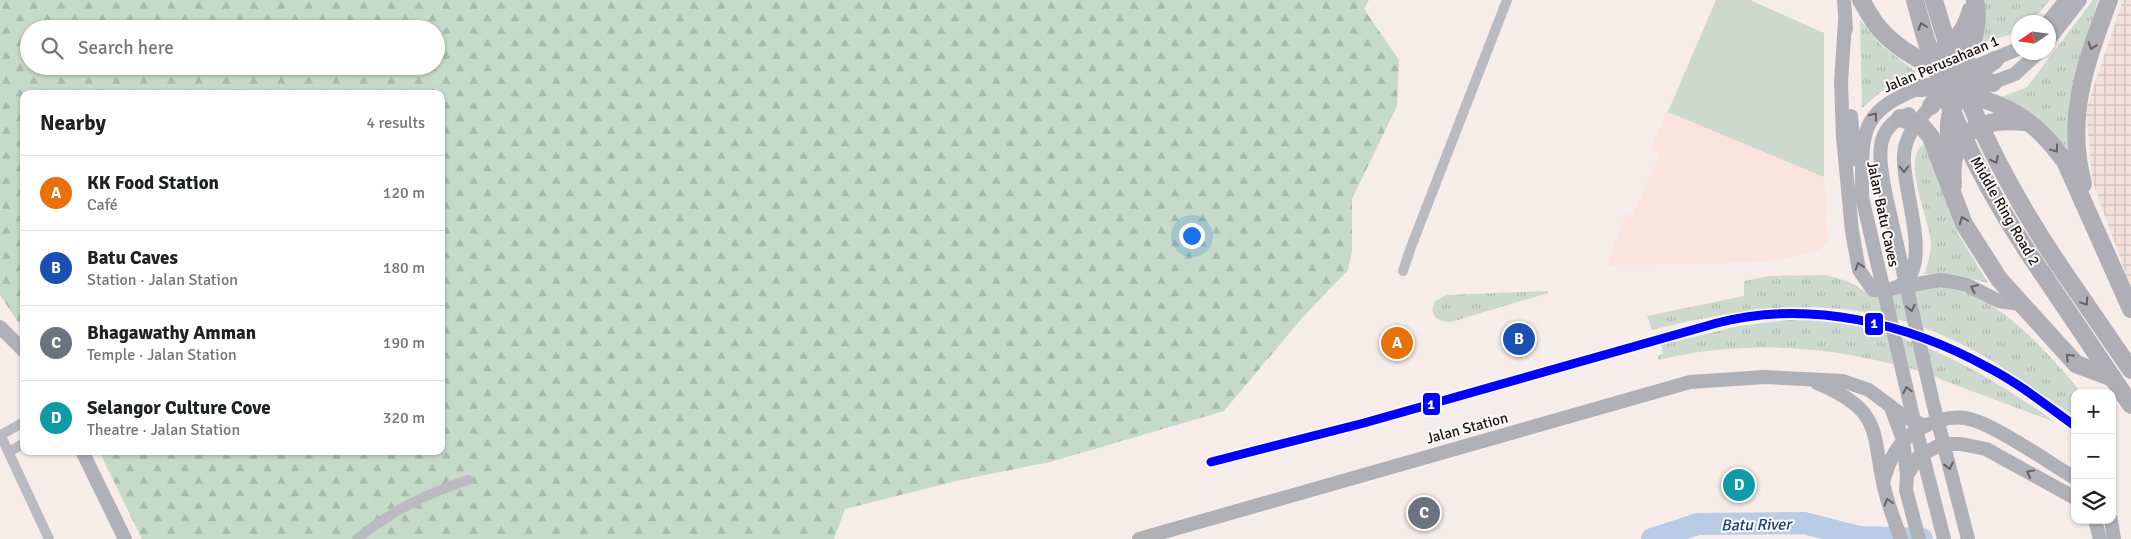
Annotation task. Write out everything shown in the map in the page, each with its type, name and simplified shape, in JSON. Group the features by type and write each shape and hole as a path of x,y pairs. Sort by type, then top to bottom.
{"highway":[{"path":"1861,0 1875,23 1905,51 1920,58 1959,84 2014,112 2049,140 2065,162 2131,309"},
{"name":"Middle Ring Road 2","path":"1915,0 1933,58 1965,140 1997,202 2042,273 2131,405"},
{"name":"Middle Ring Road 2","path":"1934,0 1964,88 1981,130 2001,171 2057,262 2131,370"},
{"path":"1920,58 1944,50 1958,39 1974,0"},
{"path":"1954,195 1949,123 1977,24 1974,0"},
{"path":"2095,228 2080,170 2075,127 2082,75 2109,0"},
{"path":"1931,106 1959,84 1995,60"},
{"path":"1919,88 1994,83"},
{"path":"1908,120 1931,137 1964,224 1982,255 2019,304 2076,364 2113,378"},
{"path":"1952,168 1962,137 1970,130 1988,122 2007,120 2028,122"}],"main road":[{"name":"Jalan Batu Caves","path":"1844,0 1852,135 1862,197 1910,406 1944,539"},
{"path":"2054,15 2066,0"},
{"path":"2056,31 2080,0"},
{"path":"1846,22 1841,82 1843,137 1855,254 1859,270 1873,290 1884,291 1940,280 1967,285 1999,302 2019,304"},
{"name":"Jalan Perusahaan 1","path":"1995,60 2011,52"},
{"path":"1994,83 2019,72 2031,60"},
{"name":"Jalan Perusahaan 1","path":"1862,197 1862,153 1866,126 1881,107 1919,88"},
{"path":"1894,288 1908,280 1915,270 1917,262 1917,250 1904,178 1904,154 1908,120 1931,106"},
{"name":"Jalan Batu Caves","path":"1908,120 1886,130 1880,145 1880,161 1885,192 1932,403 1968,539"},
{"path":"0,327 20,347"},
{"name":"Jalan Station","path":"1139,539 1675,386 1708,380 1765,377 1854,383 1869,390 1905,417 1925,426"},
{"name":"Jalan Station","path":"1810,380 1851,399 1862,409 1878,445 1883,482"},
{"path":"1891,406 1903,440 1907,475 1906,490 1919,539"},
{"path":"1901,539 1883,482 1888,465 1903,440 1925,426 1955,418 1976,421 1992,428 2071,476"},
{"path":"1907,475 1912,464 1926,451 1942,444 1961,444 1986,449 2071,495"},
{"path":"84,455 125,539"},
{"path":"2096,524 2100,539"},
{"path":"2112,524 2114,539"}],"street":[{"path":"1403,271 1410,247 1507,0"},
{"path":"20,424 0,434 49,539"},
{"path":"9,452 20,446"},
{"path":"357,539 396,511 429,494 468,480"}],"shaded area":[{"path":"1716,0 1750,0 1824,33 1824,177 1828,241 1819,250 1777,260 1733,263 1607,265 1626,213 1632,216 1660,155 1650,150"},
{"path":"2123,0 2131,0 2131,288 2092,180 2086,109"}],"green space":[{"path":"0,0 1369,0 1364,9 1399,60 1397,106 1352,199 1352,251 1348,270 1302,318 1224,411 1050,462 960,480 845,509 834,539 142,539 101,455 445,455 445,90 20,90 20,325 0,295"},
{"path":"1716,0 1750,0 1824,33 1824,177 1668,112"},
{"path":"1984,0 2050,0 2037,15 2011,15 2011,34 1977,45 1986,16"},
{"path":"2093,0 2098,0 2069,101 2069,150 2037,120 1999,98 2027,87 2047,60 2056,60 2056,49"},
{"path":"1860,20 1882,46 1916,72 1884,89 1862,108"},
{"path":"1923,145 1927,146 1956,230 1988,283 1954,274 1924,274 1931,244 1918,191 1915,163 1917,153"},
{"path":"1825,275 1849,282 1865,292 1878,295 1938,286 1958,289 1979,298 1999,310 2018,325 2078,389 2071,389 2071,414 2010,373 1960,343 1906,322 1869,313 1834,308 1798,307 1726,314 1652,330 1647,316 1744,296 1744,281 1769,276"},
{"path":"1548,291 1548,293 1451,322 1438,319 1433,313 1435,301 1447,295"},
{"path":"1788,320 1826,322 1862,327 1930,349 1993,381 2055,422 1921,371 1856,356 1800,349 1743,348 1686,354 1658,360 1658,356 1663,353 1661,345 1739,326"}],"waterway":[{"name":"Batu River","path":"1652,539 1698,524 1804,523 1859,537 1922,539"}],"rail line":[{"name":"1","path":"1211,462 1364,423 1717,323 1752,316 1787,314 1822,315 1857,320 1892,328 1925,339 1958,352 2000,374 2071,423"}],"place":[{"name":"Batu Caves","path":"1519,339"},
{"name":"KK Food Station","path":"1397,343"},
{"name":"Selangor Culture Cove","path":"1739,485"},
{"name":"Bhagawathy Amman","path":"1424,513"}]}
